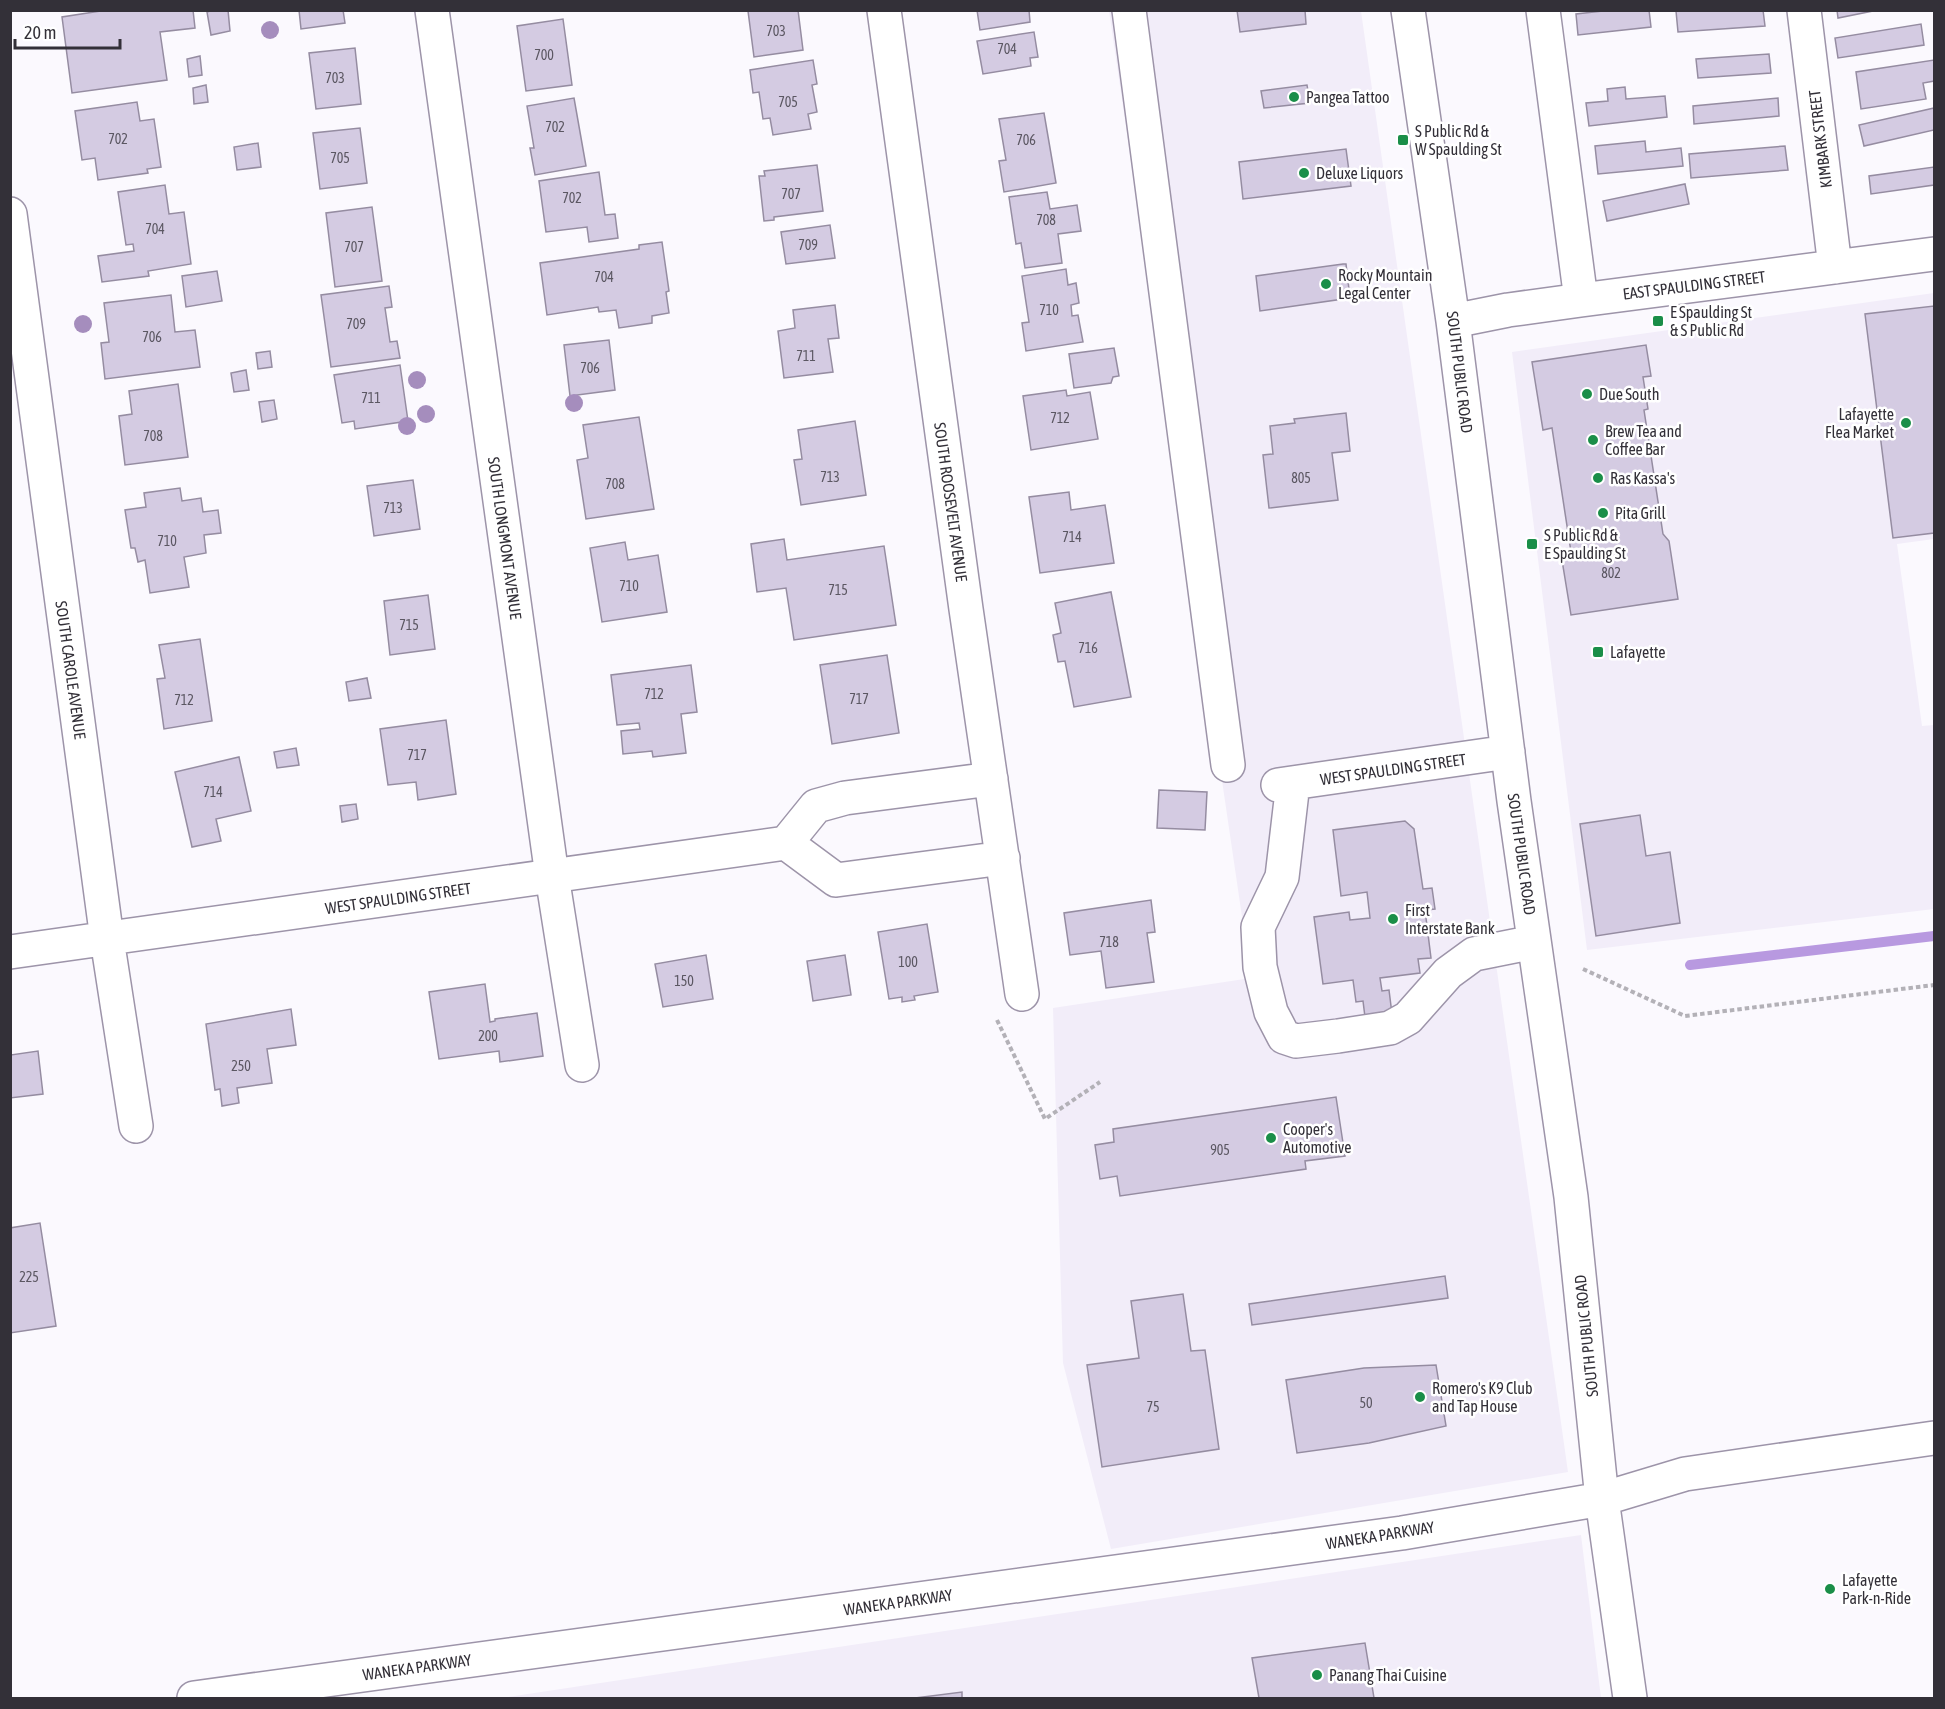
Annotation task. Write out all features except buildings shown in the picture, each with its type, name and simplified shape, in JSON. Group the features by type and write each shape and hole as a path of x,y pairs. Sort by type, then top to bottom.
{"street":[{"name":"SOUTH LONGMONT AVENUE","path":"432,10 552,876 582,1065"},
{"name":"SOUTH ROOSEVELT AVENUE","path":"884,10 961,574 1022,994"},
{"path":"1129,10 1228,765"},
{"name":"SOUTH PUBLIC ROAD","path":"1408,10 1453,321 1508,752 1570,1197 1602,1499 1630,1698"},
{"path":"1543,10 1581,300"},
{"name":"KIMBARK STREET","path":"1804,10 1836,267"},
{"name":"SOUTH CAROLE AVENUE","path":"10,214 107,939 136,1126"},
{"name":"EAST SPAULDING STREET","path":"1453,321 1508,310 1935,254"},
{"name":"WEST SPAULDING STREET","path":"1508,752 1285,784 1282,877 1258,927 1260,967 1271,1012 1284,1037 1296,1041 1390,1028 1408,1018 1448,974 1474,954 1534,942"},
{"path":"991,779 844,798 816,806 786,843 836,880 1003,858"},
{"name":"WEST SPAULDING STREET","path":"10,952 786,843"},
{"name":"WANEKA PARKWAY","path":"194,1698 1402,1533 1602,1499 1685,1474 1935,1438"}],"path":[{"path":"1583,969 1685,1016 1935,985"},
{"path":"1022,994 996,1019 1045,1119 1100,1082"}],"shaded area":[{"path":"1109,11 1361,11 1568,1472 1111,1549 1063,1363 1053,1008 1251,978"},
{"path":"1934,293 1934,539 1897,544 1922,726 1934,725 1934,909 1587,950 1512,352"},
{"path":"1581,1535 1601,1698 501,1698"}],"waterway":[{"path":"1690,965 1934,936"}],"place":[{"name":"Pangea Tattoo","path":"1294,97"},
{"name":"S Public Rd & W Spaulding St","path":"1403,140"},
{"name":"Deluxe Liquors","path":"1304,173"},
{"name":"Rocky Mountain Legal Center","path":"1326,284"},
{"name":"E Spaulding St & S Public Rd","path":"1658,321"},
{"name":"Due South","path":"1587,394"},
{"name":"Lafayette Flea Market","path":"1906,423"},
{"name":"Brew Tea and Coffee Bar","path":"1593,440"},
{"name":"Ras Kassa's","path":"1598,478"},
{"name":"Pita Grill","path":"1603,513"},
{"name":"S Public Rd & E Spaulding St","path":"1532,544"},
{"name":"Lafayette","path":"1598,652"},
{"name":"First Interstate Bank","path":"1393,919"},
{"name":"Cooper's Automotive","path":"1271,1138"},
{"name":"Romero's K9 Club and Tap House","path":"1420,1397"},
{"name":"Lafayette Park-n-Ride","path":"1830,1589"},
{"name":"Panang Thai Cuisine","path":"1317,1675"}]}
